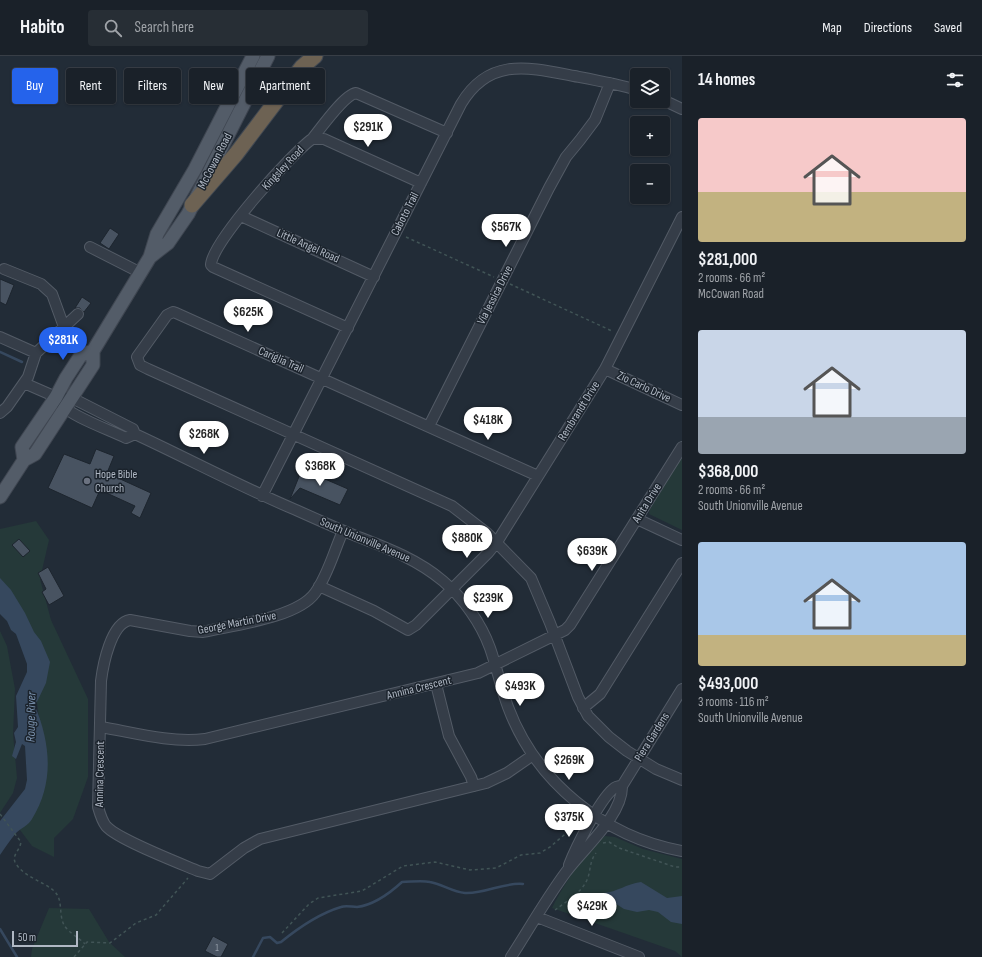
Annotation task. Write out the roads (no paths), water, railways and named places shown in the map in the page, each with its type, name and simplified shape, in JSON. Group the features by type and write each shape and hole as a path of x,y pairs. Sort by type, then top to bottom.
{"highway":[{"path":"192,205 236,154 302,67 315,56"}],"main road":[{"name":"McCowan Road","path":"0,497 24,460 35,454 93,364 93,351 150,257 157,234 195,169 253,56"},
{"name":"McCowan Road","path":"150,257 168,243 192,205 268,56"},
{"name":"McCowan Road","path":"24,460 22,447 81,355 93,351"}],"street":[{"name":"Caboto Trail","path":"262,496 447,133 468,94 478,82 502,70 520,67 610,83 630,88"},
{"name":"Via Jessica Drive","path":"429,426 552,181 566,157 595,120 610,83"},
{"path":"312,139 346,99 356,93 447,133"},
{"path":"670,103 682,109"},
{"name":"Kingsley Road","path":"348,328 213,267 211,264 213,257 241,216 275,173 312,139 324,139 421,184"},
{"name":"Little Angel Road","path":"241,216 374,277"},
{"name":"Rembrandt Drive","path":"319,586 374,611 408,630 416,625 488,553 605,368 682,217"},
{"path":"90,247 141,273"},
{"path":"4,269 41,284 52,294 64,327"},
{"name":"Cariglia Trail","path":"294,435 140,364 138,362 139,353 167,315 173,312 538,476"},
{"path":"0,413 7,407 28,377 36,353 78,314"},
{"path":"0,337 36,353"},
{"name":"Zio Carlo Drive","path":"605,368 682,405"},
{"path":"24,383 56,396"},
{"name":"South Unionville Avenue","path":"56,396 126,438 135,434 262,496 415,561 452,589 479,626 491,649 508,708 519,732 533,755 558,786 594,816 606,823 640,840 682,851"},
{"path":"294,435 452,506 496,542 531,578 583,708 588,716 609,737 639,758 656,769 682,780"},
{"name":"Anita Drive","path":"555,635 565,630 576,618 682,447"},
{"path":"637,519 682,540"},
{"name":"George Martin Drive","path":"101,727 101,681 103,667 115,632 120,624 130,620 203,632 287,613 310,599 319,586 343,531"},
{"path":"583,708 600,694 682,564"},
{"name":"Annina Crescent","path":"533,755 507,773 474,786 260,839 244,848 218,869 206,874 121,836 107,827 98,807 101,727 170,739 190,741 205,739 478,673 555,635"},
{"path":"436,684 449,736 471,777 474,786"},
{"name":"Piera Gardens","path":"511,957 567,871 583,854 617,808 622,794 622,786 639,758 678,703 682,689"},
{"name":"Piera Gardens","path":"567,871 576,848 594,816 614,788 622,786"},
{"path":"537,917 640,957"}],"water":[{"name":"Rouge River","path":"0,578 11,590 25,613 34,632 41,641 50,662 46,683 35,706 47,749 48,764 44,792 31,821 16,833 0,855 0,821 25,789 27,780 25,746 22,744 16,759 12,756 16,742 14,733 18,727 16,696 27,672 27,664 16,634 11,630 7,621 0,614"},
{"path":"641,882 667,898 682,896 682,924 671,922 658,912 649,910 637,912 624,909 610,900 604,900 604,893"}],"waterway":[{"path":"0,352 22,362"},
{"path":"253,957 263,938 270,937 277,943 281,942 325,913 343,906 357,907 370,904 387,894 402,882 430,882 465,893 480,892 508,885 523,884"},
{"path":"0,929 17,957"}],"place":[{"name":"Hope Bible Church","path":"87,481"}]}
